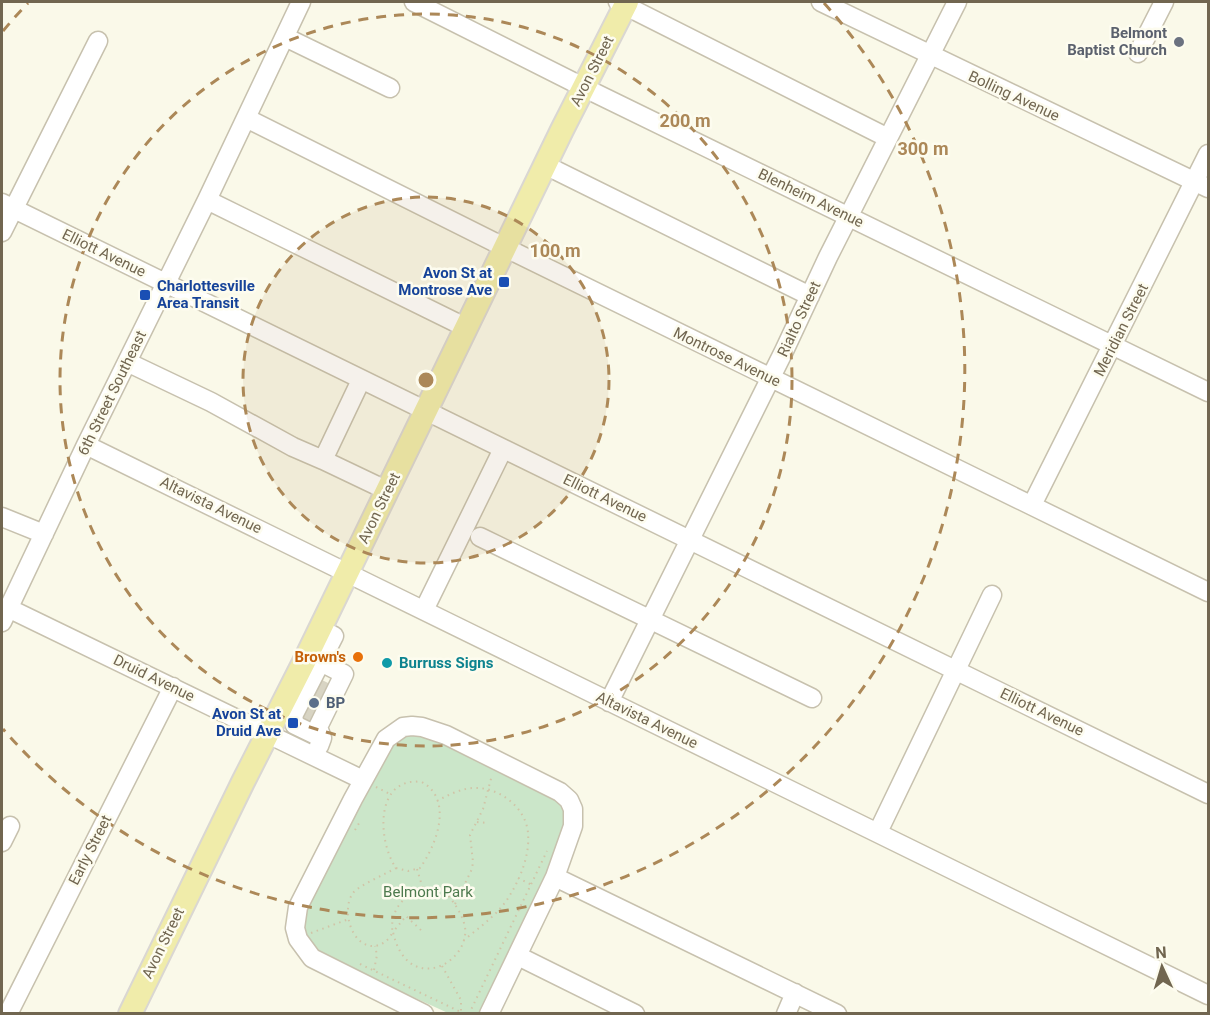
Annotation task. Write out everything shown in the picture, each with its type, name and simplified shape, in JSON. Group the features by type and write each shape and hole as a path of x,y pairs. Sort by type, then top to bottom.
{"main road":[{"name":"Avon Street","path":"130,1014 268,734 315,659 320,629 584,87 623,2"}],"street":[{"name":"6th Street Southeast","path":"5,615 301,2"},
{"name":"Blenheim Avenue","path":"414,2 1209,392"},
{"path":"623,2 888,138"},
{"name":"Bolling Avenue","path":"821,2 1202,185"},
{"name":"Rialto Street","path":"609,702 957,2"},
{"path":"1138,53 1164,2"},
{"path":"285,37 390,88"},
{"path":"2,232 7,205 98,41"},
{"name":"Montrose Avenue","path":"246,118 770,379 1209,592"},
{"name":"Meridian Street","path":"1032,505 1113,346 1202,185 1209,154"},
{"path":"546,165 810,296"},
{"path":"207,200 467,328"},
{"name":"Elliott Avenue","path":"7,205 425,412 1209,794"},
{"path":"127,362 211,402 293,447 388,491"},
{"path":"323,460 361,380"},
{"name":"Altavista Avenue","path":"86,445 1209,995"},
{"path":"424,610 503,449"},
{"path":"2,517 44,534"},
{"path":"480,537 812,698"},
{"path":"878,832 992,595"},
{"name":"Druid Avenue","path":"5,615 173,687 363,780"},
{"path":"314,707 344,674 315,659 314,707 314,756"},
{"name":"Early Street","path":"8,1014 173,687"},
{"path":"423,1014 312,958 309,943 295,928 298,908 386,739 403,728 412,726 422,727 456,740 560,792 573,809 574,818 569,837 518,956 489,1014"},
{"path":"548,883 837,1014"},
{"path":"518,956 635,1014"},
{"path":"786,1014 795,993"}],"path":[{"path":"455,904 472,869 470,840 492,774"},
{"path":"396,868 387,854 382,829 386,805 395,790 403,783 422,782 433,791 437,801 438,832 429,855 417,869 408,871 396,868 358,888 352,894 348,907 355,936 361,942 374,946 382,944 406,916 424,933"},
{"path":"437,801 464,789 488,790 507,799 518,810 528,832 528,849 511,894 499,910 463,941 452,958 442,966 422,969 410,965 400,953 393,932 393,916 409,895 423,889 441,889 455,904 465,927 463,941"},
{"path":"354,831 359,825 362,813"},
{"path":"477,822 487,823"},
{"path":"355,961 467,1014 551,842"},
{"path":"417,869 423,889"},
{"path":"518,878 531,884 548,883"},
{"path":"309,943 311,931 350,919"},
{"path":"369,978 374,970 377,955 374,946"},
{"path":"442,966 461,1000 461,1012"}],"green space":[{"name":"Belmont Park","path":"421,732 560,801 568,819 540,893 479,1013 448,1013 321,955 304,932 305,911 393,740 397,735"}],"tunnel":[{"path":"314,686 326,692"},
{"path":"307,700 318,707"},
{"path":"299,715 310,721"}],"place":[{"name":"Belmont Baptist Church","path":"1179,42"},
{"name":"Avon St at Montrose Ave","path":"504,282"},
{"name":"Charlottesville Area Transit","path":"145,295"},
{"name":"Brown's","path":"358,657"},
{"name":"Burruss Signs","path":"387,663"},
{"name":"BP","path":"314,703"},
{"name":"Avon St at Druid Ave","path":"293,723"}]}
